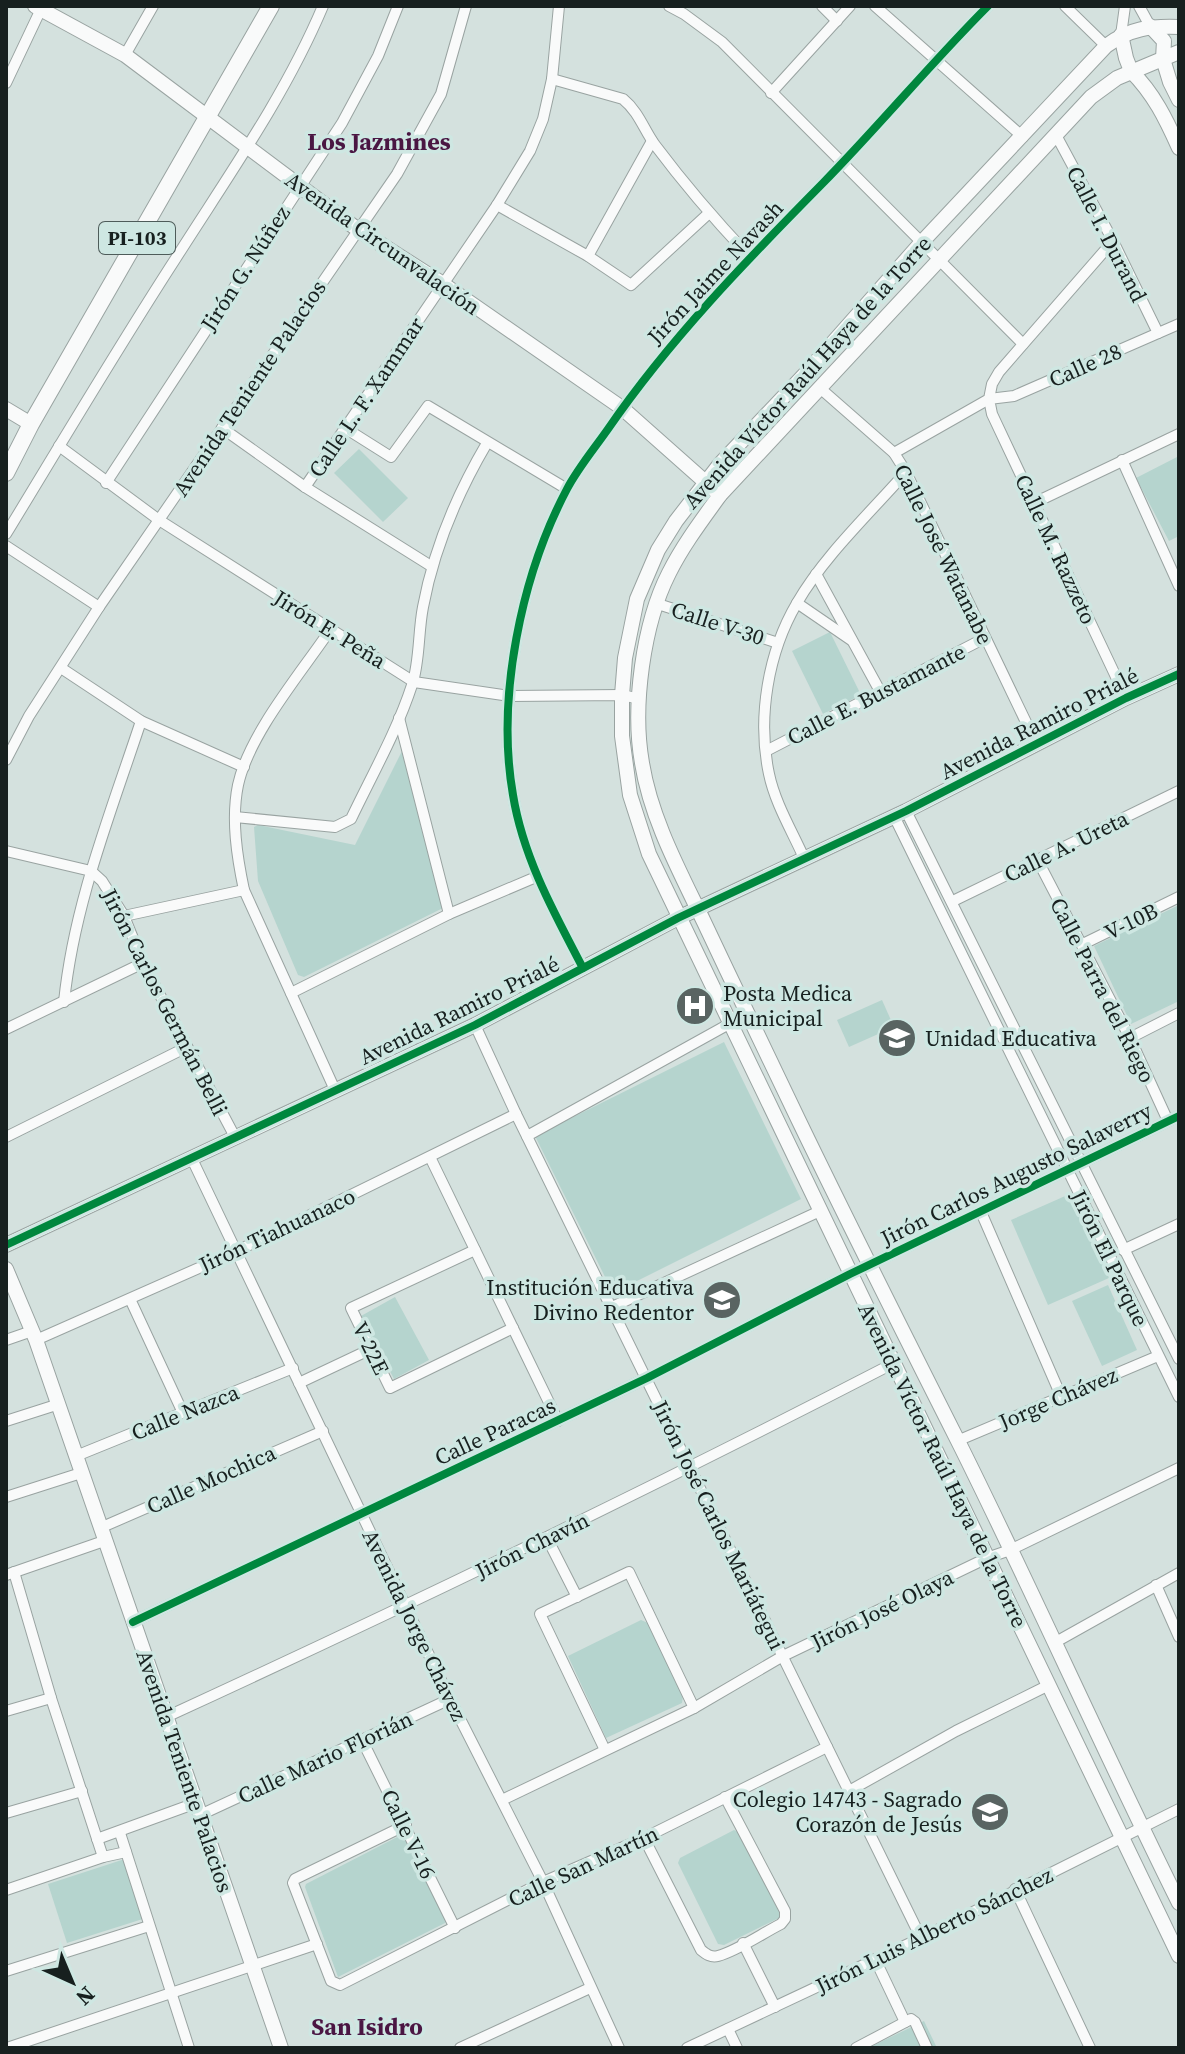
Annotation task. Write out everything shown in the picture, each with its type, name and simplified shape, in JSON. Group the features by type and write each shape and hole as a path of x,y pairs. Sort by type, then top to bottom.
{"main road":[{"name":"PI-103","path":"6,473 12,445 31,424 271,6"},
{"name":"Avenida Circunvalación","path":"38,8 125,55 357,229 443,284 622,408 720,495"},
{"name":"Avenida Víctor Raúl Haya de la Torre","path":"1179,27 1150,26 1121,35 1106,46 921,243 705,483 670,530 642,585 630,630 622,695 622,736 630,795 644,840 678,918 1179,1956"},
{"path":"1150,26 1164,41 1163,59 1179,100"},
{"path":"1121,35 1131,71 1160,106 1179,148"},
{"name":"Avenida Víctor Raúl Haya de la Torre","path":"1179,52 1131,71 1102,87 720,495 688,539 668,575 649,631 640,699 642,764 656,812 697,908 1179,1903"},
{"path":"6,409 31,424"},
{"name":"Avenida Ramiro Prialé","path":"7,1246 475,1025 697,908 900,814 1036,743 1179,674"},
{"name":"Avenida Teniente Palacios","path":"6,1269 34,1336 281,2048"}],"street":[{"path":"125,55 153,6"},
{"path":"6,534 247,148 303,53 323,6"},
{"name":"Jirón G. Núñez","path":"106,483 361,90 398,6"},
{"name":"Avenida Teniente Palacios","path":"6,760 9,747 99,607 397,174 432,113 451,64 466,6"},
{"name":"Calle L. F. Xammar","path":"305,487 497,205 530,151 543,119 552,79 559,6"},
{"path":"669,6 722,42 1023,344"},
{"path":"822,6 837,21"},
{"path":"771,93 850,6"},
{"path":"875,6 1023,137"},
{"name":"Jirón Jaime Navash","path":"583,968 536,877 513,796 507,737 512,665 540,550 567,489 622,408 690,322 988,6"},
{"path":"1065,6 1106,46"},
{"path":"1121,35 1125,6"},
{"path":"1139,6 1150,26"},
{"path":"6,83 38,8"},
{"path":"552,79 623,99 638,115 652,141 708,214 750,257"},
{"name":"Calle I. Durand","path":"1056,135 1158,333"},
{"path":"588,256 652,141"},
{"path":"497,205 588,256 631,285 708,214"},
{"path":"989,399 999,372 1113,241"},
{"name":"Calle 28","path":"894,453 989,399 1014,396 1179,324"},
{"name":"Calle José Watanabe","path":"821,389 894,453 906,472 1036,743"},
{"name":"Calle M. Razzeto","path":"989,399 992,414 1126,698"},
{"path":"345,428 391,457 428,406 567,489"},
{"path":"222,428 305,487 431,566"},
{"path":"1034,503 1179,434"},
{"path":"235,817 335,827 351,819 414,682 420,620 431,566 453,508 487,443"},
{"name":"Jirón E. Peña","path":"59,446 159,520 414,682 510,696 622,695 640,699"},
{"path":"1122,460 1179,586"},
{"path":"804,858 774,792 766,751 767,694 778,643 797,603 816,574 906,472"},
{"path":"6,546 99,607"},
{"path":"816,574 881,693"},
{"path":"797,603 853,641"},
{"name":"Calle V-30","path":"658,604 778,643"},
{"path":"330,630 260,733 238,786 235,817 244,890 335,1090"},
{"name":"Calle E. Bustamante","path":"766,751 985,638"},
{"path":"61,668 141,721 244,767"},
{"path":"399,718 449,914"},
{"path":"64,1002 71,944 91,871 141,721"},
{"name":"Calle A. Ureta","path":"953,901 1179,791"},
{"name":"Jirón El Parque","path":"900,814 953,901 1080,1164 1179,1359"},
{"name":"Jirón El Parque","path":"900,814 1066,1171 1179,1397"},
{"path":"6,851 91,871"},
{"name":"Calle Parra del Riego","path":"1037,859 1083,944 1168,1121"},
{"name":"Jirón Carlos Germán Belli","path":"91,871 102,881 124,916 143,963 235,1137"},
{"path":"291,993 449,914 536,877"},
{"path":"124,916 244,890"},
{"name":"V-10B","path":"1083,944 1179,897"},
{"path":"6,1029 143,963"},
{"path":"1130,1038 1179,1013"},
{"path":"527,1136 729,1024"},
{"name":"Jirón José Carlos Mariátegui","path":"475,1025 921,1938"},
{"path":"6,1137 187,1047"},
{"name":"Jirón Tiahuanaco","path":"6,1340 34,1336 130,1299 235,1252 516,1114"},
{"name":"Jirón Carlos Augusto Salaverry","path":"868,1265 1179,1116"},
{"path":"430,1157 558,1421"},
{"name":"Avenida Jorge Chávez","path":"192,1159 450,1699 543,1882 619,2048"},
{"path":"612,1307 820,1211"},
{"path":"981,1212 1061,1396"},
{"path":"1123,1250 1179,1224"},
{"name":"V-22E","path":"475,1250 351,1308 390,1388 513,1328"},
{"name":"Calle Paracas","path":"133,1622 647,1378 868,1265"},
{"path":"130,1299 183,1413"},
{"path":"299,1383 371,1349"},
{"name":"Jorge Chávez","path":"957,1441 1158,1356"},
{"name":"Jirón Chavín","path":"166,1717 407,1606 691,1468 894,1363"},
{"name":"Calle Nazca","path":"76,1456 293,1368"},
{"path":"6,1421 56,1405"},
{"name":"Calle Mochica","path":"10,1574 323,1431"},
{"name":"Jirón José Olaya","path":"502,1800 694,1708 783,1656 1179,1468"},
{"path":"6,1497 81,1473"},
{"path":"547,1538 577,1597"},
{"path":"605,1750 540,1614 629,1572 694,1708"},
{"path":"1054,1643 1179,1573"},
{"path":"10,1574 103,1857"},
{"path":"1156,1585 1179,1637"},
{"path":"849,1791 956,1731 1049,1685"},
{"path":"6,1711 51,1698"},
{"name":"Calle Mario Florián","path":"97,1839 198,1809 450,1699"},
{"name":"Calle V-16","path":"362,1740 455,1928"},
{"name":"Calle San Martín","path":"317,1944 331,1981 340,1985 543,1882 644,1838 827,1747"},
{"path":"6,1813 82,1791"},
{"path":"644,1838 701,1950 708,1956 717,1957 781,1924 785,1919 785,1911 725,1797"},
{"name":"Jirón Luis Alberto Sánchez","path":"687,2048 921,1938 1179,1809"},
{"path":"7,2048 317,1944 294,1888 295,1879 406,1825"},
{"path":"120,1833 189,2048"},
{"path":"6,1890 126,1852"},
{"path":"1015,1889 1090,2048"},
{"path":"6,1971 149,1926"},
{"path":"743,1943 775,2007"},
{"path":"875,1959 905,2022"},
{"path":"460,2048 590,1988"},
{"path":"856,2048 911,2019 927,2048"},
{"path":"728,2029 737,2048"}],"green space":[{"path":"359,449 408,498 383,522 334,473"},
{"path":"1179,456 1179,536 1169,541 1136,478"},
{"path":"830,632 861,695 823,714 792,651"},
{"path":"404,747 409,747 450,902 304,977 298,975 258,881 254,827 258,825 355,845"},
{"path":"1179,905 1179,1001 1131,1024 1094,946"},
{"path":"882,1000 894,1027 849,1047 837,1020"},
{"path":"724,1042 801,1199 613,1293 535,1136"},
{"path":"1072,1193 1109,1278 1048,1305 1011,1220"},
{"path":"1108,1285 1137,1350 1102,1366 1072,1301"},
{"path":"395,1297 429,1360 394,1379 361,1316"},
{"path":"641,1620 648,1623 683,1696 682,1703 606,1738 568,1656"},
{"path":"734,1830 738,1832 781,1913 779,1918 724,1945 718,1944 678,1863 680,1858"},
{"path":"405,1833 448,1919 338,1977 306,1884"},
{"path":"131,1857 149,1917 67,1943 48,1884"},
{"path":"924,2021 937,2048 868,2048"}],"cycle path":[{"path":"583,968 541,884 524,840 513,795 509,758 510,678 516,638 525,598 551,523 581,466 683,332 988,6"},
{"path":"6,1245 475,1025 678,918 906,811 1179,674"},
{"path":"133,1622 647,1378 850,1274 1179,1116"}],"place":[{"name":"Posta Medica Municipal","path":"695,1006"},
{"name":"Unidad Educativa","path":"897,1038"},
{"name":"Institución Educativa Divino Redentor","path":"722,1300"},
{"name":"Colegio 14743 - Sagrado Corazón de Jesús","path":"990,1812"}],"district":[{"name":"Los Jazmines","path":"379,142"},
{"name":"San Isidro","path":"367,2027"}]}
